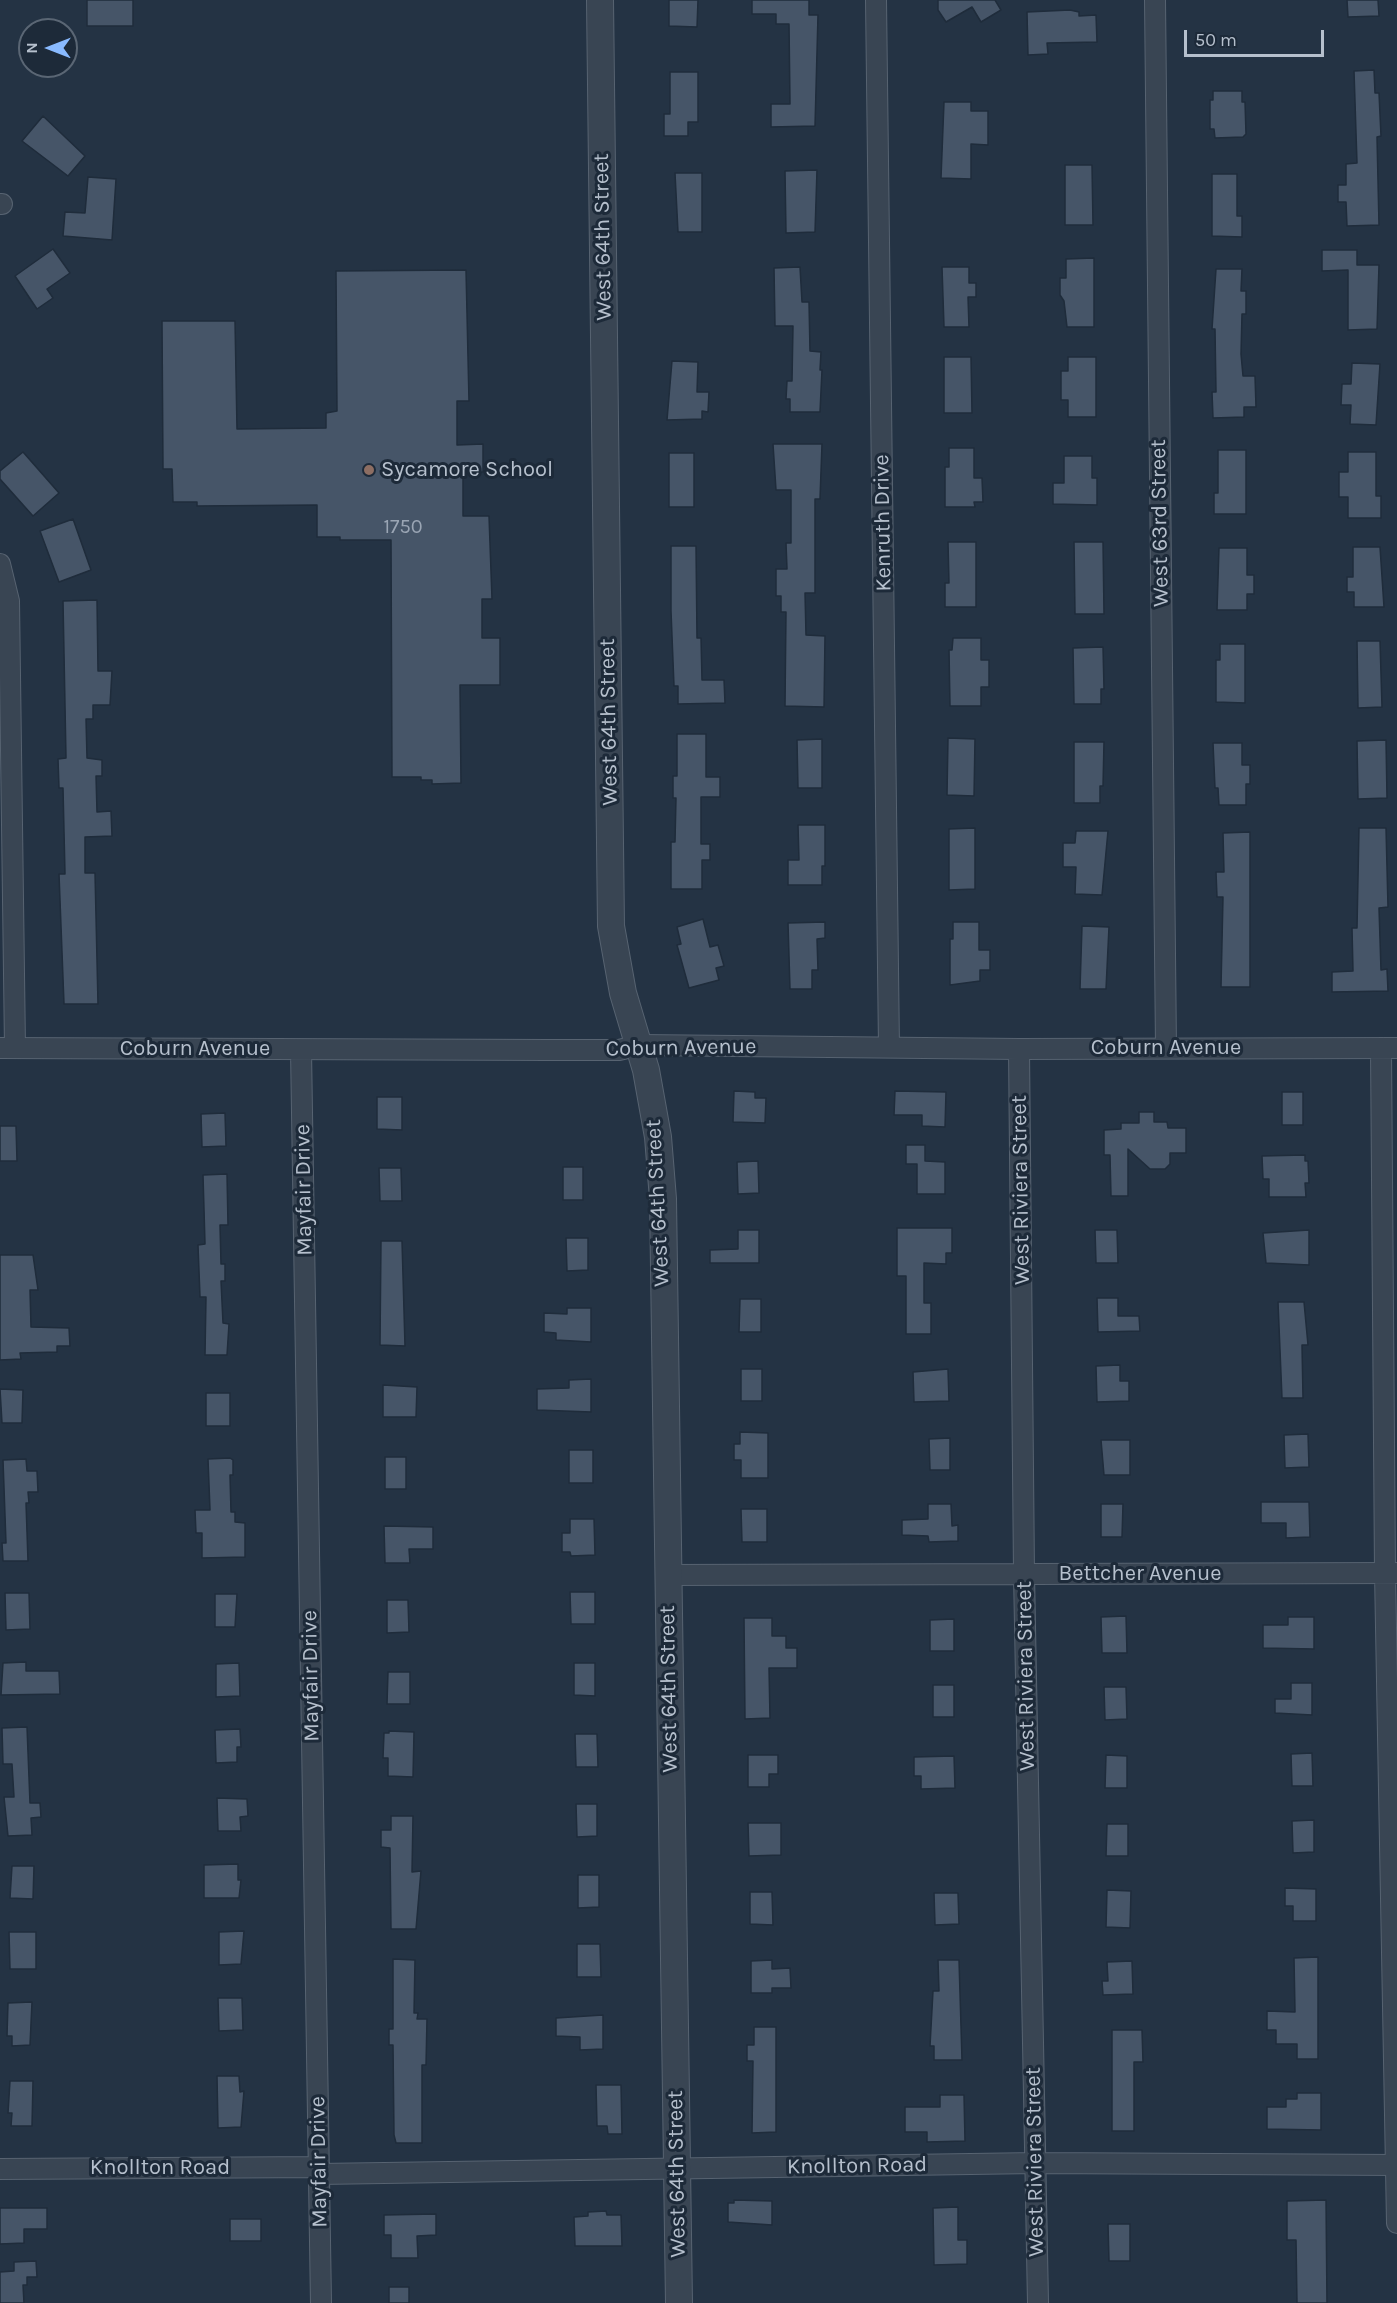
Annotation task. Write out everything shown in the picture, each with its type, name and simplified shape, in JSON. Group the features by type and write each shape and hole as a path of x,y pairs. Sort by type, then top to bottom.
{"street":[{"name":"West 64th Street","path":"600,0 611,926 623,993 640,1045 658,1137 663,1199 679,2303"},
{"name":"Kenruth Drive","path":"876,0 889,1047"},
{"name":"West 63rd Street","path":"1155,0 1166,1047"},
{"path":"0,564 9,602 5,754 7,1048"},
{"name":"Coburn Avenue","path":"7,1048 619,1050 640,1045 1020,1049 1389,1048"},
{"path":"1389,1048 1397,2223"},
{"name":"West Riviera Street","path":"1020,1049 1024,1574 1038,2303"},
{"name":"Mayfair Drive","path":"302,1050 321,2303"},
{"name":"Bettcher Avenue","path":"667,1575 1391,1573"},
{"name":"Knollton Road","path":"0,2169 677,2169 1036,2163 1396,2165"}],"building":[{"path":"87,0 133,0 133,26 87,26"},
{"path":"669,0 698,0 697,27 669,26"},
{"path":"752,0 809,0 809,15 818,15 815,126 771,127 771,104 790,104 789,24 776,24 776,14 752,14"},
{"path":"938,0 995,0 1001,10 981,22 972,7 946,22 938,10"},
{"path":"1347,0 1378,0 1379,16 1348,17"},
{"path":"1070,10 1079,12 1079,16 1096,15 1097,42 1047,43 1048,54 1028,55 1027,12"},
{"path":"1374,70 1375,93 1379,93 1381,136 1377,137 1379,225 1347,226 1346,202 1338,202 1338,185 1346,185 1346,164 1357,163 1354,71"},
{"path":"670,72 698,72 698,122 688,122 688,136 664,136 664,114 670,114"},
{"path":"1213,91 1242,91 1242,102 1245,102 1246,134 1243,137 1215,138 1214,129 1210,129 1210,100 1213,100"},
{"path":"944,102 971,102 971,111 988,111 988,145 971,144 971,179 941,178"},
{"path":"43,116 85,156 68,176 22,141"},
{"path":"1065,165 1092,165 1093,225 1065,225"},
{"path":"817,170 815,232 786,233 785,171"},
{"path":"675,173 702,173 702,232 678,232"},
{"path":"1212,174 1237,174 1237,216 1242,216 1242,237 1212,236"},
{"path":"88,177 116,179 112,240 63,236 65,212 85,213"},
{"path":"53,249 70,273 47,289 53,298 37,309 15,276"},
{"path":"1322,250 1357,250 1357,265 1379,265 1377,329 1348,330 1348,270 1322,271"},
{"path":"1094,258 1094,327 1067,327 1064,301 1060,295 1060,278 1066,278 1066,259"},
{"path":"800,267 802,302 809,302 810,351 821,352 820,412 790,412 790,399 786,399 787,381 792,381 793,326 775,326 774,268"},
{"path":"942,267 969,267 969,283 976,283 976,297 968,297 969,327 944,327"},
{"path":"1216,269 1242,269 1241,291 1246,291 1246,314 1242,314 1243,376 1255,376 1256,407 1244,407 1244,417 1213,418 1212,392 1216,392 1215,329 1212,329"},
{"path":"466,270 469,401 457,401 457,445 483,444 483,472 463,472 463,516 489,516 492,599 482,599 482,638 500,638 500,685 460,685 461,783 432,784 432,780 421,780 421,777 392,777 391,540 340,540 340,537 317,537 317,505 197,506 197,502 173,502 172,469 163,469 162,321 235,321 237,429 326,428 326,413 337,411 336,271"},
{"path":"944,357 971,357 972,413 944,413"},
{"path":"1068,357 1096,357 1096,417 1068,417 1068,400 1061,400 1061,371 1068,371"},
{"path":"672,361 698,362 697,392 709,392 708,412 702,411 702,419 667,420"},
{"path":"1352,363 1380,364 1376,425 1350,424 1351,405 1341,405 1342,384 1351,384"},
{"path":"773,444 822,444 820,499 815,499 815,593 805,593 806,635 825,636 824,707 785,706 786,612 781,612 781,596 776,596 776,569 787,569 786,543 791,543 791,490 776,490"},
{"path":"949,448 974,448 974,478 982,478 983,502 974,502 975,507 945,507 945,467 949,467"},
{"path":"1218,450 1246,450 1246,514 1214,514 1214,493 1218,493"},
{"path":"23,452 59,493 33,516 0,479 0,471"},
{"path":"1348,452 1376,452 1376,496 1381,496 1381,518 1348,518 1348,497 1339,497 1339,472 1348,472"},
{"path":"669,453 694,453 694,507 669,507"},
{"path":"1064,456 1092,456 1092,478 1097,478 1097,505 1053,504 1053,483 1064,483"},
{"path":"73,519 91,570 59,582 40,531"},
{"path":"948,542 976,542 976,607 945,607 945,583 949,583"},
{"path":"1074,542 1103,542 1104,614 1075,614"},
{"path":"671,546 696,546 697,638 701,638 702,680 724,680 725,703 678,704 678,686 674,686"},
{"path":"1353,547 1380,547 1384,607 1354,607 1354,592 1347,592 1347,577 1353,577"},
{"path":"1219,548 1247,548 1247,575 1254,575 1254,594 1247,594 1247,610 1217,610"},
{"path":"97,600 98,671 112,671 110,705 93,705 93,719 86,719 87,758 102,760 102,776 96,776 97,812 111,811 112,836 85,837 85,873 95,873 98,1004 64,1004 59,874 65,874 63,788 59,788 58,759 66,758 63,601"},
{"path":"953,638 981,638 981,660 989,660 989,687 981,687 981,706 950,706 949,650 952,650"},
{"path":"1357,641 1380,641 1382,707 1358,708"},
{"path":"1220,644 1245,644 1245,703 1216,702 1216,660 1220,660"},
{"path":"1103,647 1104,689 1101,689 1101,704 1074,704 1073,648"},
{"path":"677,734 706,734 706,777 720,777 720,797 701,797 701,844 710,844 710,860 702,860 702,889 671,889 671,842 675,842 676,798 673,798 673,776 677,776"},
{"path":"948,738 975,739 974,796 947,795"},
{"path":"822,739 822,788 798,788 797,740"},
{"path":"1386,740 1387,798 1358,799 1357,741"},
{"path":"1074,742 1104,742 1103,786 1100,786 1100,803 1074,803"},
{"path":"1213,743 1242,743 1242,765 1250,765 1250,784 1246,784 1246,805 1219,805 1218,788 1215,788"},
{"path":"798,825 825,825 825,866 822,866 822,885 788,885 788,860 799,860"},
{"path":"975,828 975,889 949,890 949,829"},
{"path":"1359,828 1386,828 1388,907 1379,908 1381,970 1387,969 1388,991 1332,992 1332,972 1353,971 1352,928 1357,928"},
{"path":"1076,831 1108,831 1102,895 1075,894 1076,867 1063,867 1063,843 1075,843"},
{"path":"1250,832 1250,987 1221,987 1223,897 1217,897 1216,872 1224,872 1223,833"},
{"path":"703,919 710,947 718,945 724,966 716,968 719,980 689,988 677,945 681,944 677,927"},
{"path":"825,922 825,938 817,939 818,970 812,970 812,989 790,989 788,923"},
{"path":"953,922 979,922 979,950 990,950 990,970 980,970 980,981 950,985 950,939 953,939"},
{"path":"1082,926 1109,927 1106,989 1080,989"},
{"path":"734,1091 755,1092 755,1098 766,1098 765,1123 733,1122"},
{"path":"895,1091 946,1092 945,1127 922,1126 922,1115 894,1115"},
{"path":"1282,1092 1303,1092 1303,1125 1282,1125"},
{"path":"377,1097 402,1097 402,1130 377,1129"},
{"path":"1139,1112 1154,1112 1154,1122 1167,1122 1168,1128 1186,1128 1186,1153 1170,1153 1170,1164 1165,1169 1150,1169 1128,1149 1128,1196 1111,1196 1110,1155 1104,1155 1104,1130 1121,1129 1121,1123 1139,1123"},
{"path":"225,1113 226,1146 202,1147 201,1114"},
{"path":"0,1126 16,1126 17,1161 0,1161"},
{"path":"906,1145 925,1145 925,1161 945,1162 945,1194 917,1194 917,1164 906,1164"},
{"path":"1305,1155 1305,1161 1308,1161 1309,1183 1305,1183 1306,1197 1269,1197 1269,1179 1263,1179 1262,1156"},
{"path":"758,1161 759,1193 738,1194 737,1162"},
{"path":"563,1167 583,1167 583,1200 563,1200"},
{"path":"379,1168 401,1168 402,1201 380,1201"},
{"path":"227,1174 228,1225 220,1225 221,1264 225,1264 225,1281 221,1281 223,1323 229,1324 227,1355 205,1355 206,1297 200,1297 198,1245 205,1244 203,1175"},
{"path":"897,1228 952,1228 952,1253 946,1253 946,1264 924,1263 924,1303 931,1303 931,1334 906,1334 906,1276 897,1276"},
{"path":"738,1230 759,1230 759,1263 710,1263 710,1250 738,1249"},
{"path":"1095,1230 1117,1230 1118,1263 1096,1263"},
{"path":"1309,1230 1309,1265 1266,1263 1263,1233"},
{"path":"566,1238 588,1238 588,1270 567,1271"},
{"path":"381,1241 402,1241 405,1346 380,1345"},
{"path":"0,1255 33,1255 38,1290 30,1290 31,1327 69,1328 70,1346 57,1346 57,1352 20,1353 21,1359 0,1360"},
{"path":"1097,1298 1118,1298 1118,1316 1139,1316 1140,1331 1098,1332"},
{"path":"740,1299 761,1299 761,1332 739,1332"},
{"path":"1278,1302 1304,1302 1308,1345 1302,1345 1303,1398 1282,1398"},
{"path":"567,1308 591,1308 591,1342 556,1340 556,1333 544,1332 544,1313 567,1314"},
{"path":"1120,1365 1120,1381 1129,1381 1129,1401 1097,1402 1096,1366"},
{"path":"741,1369 762,1369 762,1401 741,1401"},
{"path":"948,1369 949,1401 914,1402 913,1372"},
{"path":"591,1379 591,1412 537,1410 537,1389 569,1388 569,1380"},
{"path":"383,1385 417,1387 416,1417 383,1417"},
{"path":"0,1389 23,1390 22,1423 2,1423"},
{"path":"206,1393 230,1393 230,1426 206,1426"},
{"path":"740,1432 768,1433 768,1478 741,1478 741,1460 734,1460 734,1444 740,1444"},
{"path":"1308,1434 1309,1467 1285,1468 1284,1435"},
{"path":"950,1438 950,1470 930,1470 929,1439"},
{"path":"1101,1440 1130,1440 1130,1475 1104,1475"},
{"path":"569,1450 593,1450 593,1483 569,1483"},
{"path":"385,1457 406,1457 406,1489 385,1489"},
{"path":"230,1458 233,1460 233,1475 230,1475 231,1512 235,1512 235,1522 245,1523 245,1557 202,1558 202,1533 196,1533 195,1510 210,1510 208,1459"},
{"path":"26,1459 27,1471 37,1471 38,1492 28,1492 29,1503 26,1503 28,1561 3,1561 2,1543 6,1543 3,1460"},
{"path":"1261,1502 1309,1502 1310,1537 1286,1538 1286,1523 1261,1523"},
{"path":"928,1504 951,1504 952,1526 958,1525 958,1541 929,1542 928,1536 902,1535 902,1520 928,1519"},
{"path":"1101,1504 1123,1504 1122,1537 1101,1537"},
{"path":"741,1509 767,1509 767,1542 742,1542"},
{"path":"570,1519 594,1519 595,1555 571,1556 570,1552 562,1552 562,1533 570,1533"},
{"path":"384,1526 433,1527 433,1549 409,1549 410,1563 385,1563"},
{"path":"570,1592 595,1592 595,1624 571,1624"},
{"path":"5,1593 29,1593 30,1629 6,1630"},
{"path":"215,1594 237,1594 235,1627 215,1627"},
{"path":"387,1600 408,1600 409,1632 387,1633"},
{"path":"1126,1616 1127,1653 1102,1653 1101,1617"},
{"path":"1288,1617 1314,1617 1314,1649 1263,1648 1263,1625 1288,1625"},
{"path":"744,1618 772,1618 772,1636 786,1636 786,1648 797,1648 797,1668 769,1668 770,1718 745,1719"},
{"path":"954,1619 954,1651 930,1651 930,1620"},
{"path":"26,1662 26,1671 59,1671 60,1694 1,1695 3,1663"},
{"path":"239,1663 240,1696 216,1697 216,1664"},
{"path":"574,1663 595,1663 595,1696 574,1695"},
{"path":"388,1672 410,1672 410,1704 387,1704"},
{"path":"1291,1683 1312,1683 1312,1715 1275,1713 1275,1699 1291,1699"},
{"path":"933,1685 954,1685 954,1717 933,1717"},
{"path":"1104,1687 1126,1687 1127,1719 1105,1720"},
{"path":"27,1727 30,1803 40,1803 41,1817 31,1818 32,1835 8,1836 4,1797 14,1797 12,1764 3,1764 2,1728"},
{"path":"240,1729 241,1747 237,1747 237,1762 216,1763 215,1730"},
{"path":"389,1731 414,1732 413,1777 388,1776 388,1758 383,1758 384,1733 389,1733"},
{"path":"575,1734 597,1734 598,1767 576,1767"},
{"path":"1312,1753 1313,1786 1292,1786 1291,1754"},
{"path":"748,1755 778,1755 778,1774 769,1774 769,1787 748,1787"},
{"path":"1106,1755 1127,1756 1127,1788 1105,1788"},
{"path":"954,1756 955,1788 921,1789 921,1776 914,1776 914,1757"},
{"path":"217,1798 247,1799 248,1816 240,1817 241,1831 218,1831"},
{"path":"576,1804 597,1804 597,1836 577,1837"},
{"path":"391,1816 413,1816 412,1872 421,1871 416,1929 391,1929 390,1848 381,1847 381,1830 391,1830"},
{"path":"1314,1820 1314,1852 1293,1853 1292,1821"},
{"path":"748,1823 781,1823 781,1855 749,1856"},
{"path":"1107,1824 1128,1824 1128,1856 1106,1856"},
{"path":"238,1864 238,1880 241,1880 239,1898 204,1898 204,1865"},
{"path":"12,1866 34,1866 33,1899 10,1898"},
{"path":"578,1875 599,1875 599,1907 578,1908"},
{"path":"1285,1888 1316,1889 1316,1921 1293,1921 1293,1906 1285,1906"},
{"path":"1107,1890 1131,1891 1130,1928 1106,1927"},
{"path":"750,1892 772,1892 773,1925 750,1924"},
{"path":"934,1893 958,1893 959,1924 935,1925"},
{"path":"244,1931 241,1964 219,1965 219,1932"},
{"path":"9,1932 36,1932 36,1969 10,1969"},
{"path":"577,1944 600,1944 601,1977 577,1977"},
{"path":"1318,1957 1318,2059 1297,2059 1297,2044 1276,2044 1276,2030 1267,2030 1267,2011 1295,2012 1294,1958"},
{"path":"393,1959 415,1960 414,2013 418,2013 417,2019 427,2019 426,2065 422,2065 422,2143 396,2143 394,2135 393,2045 389,2045 389,2029 393,2029"},
{"path":"772,1960 772,1969 790,1968 791,1988 772,1988 772,1993 751,1993 751,1961"},
{"path":"938,1960 959,1960 962,2060 934,2060 934,2046 930,2046 933,1991 939,1991"},
{"path":"1132,1961 1133,1994 1103,1995 1102,1981 1108,1981 1107,1962"},
{"path":"218,1998 242,1998 243,2030 219,2031"},
{"path":"32,2002 30,2045 12,2046 12,2036 7,2036 8,2003"},
{"path":"603,2015 603,2049 580,2050 580,2037 556,2036 556,2018"},
{"path":"754,2027 776,2027 776,2132 752,2133 753,2061 747,2061 747,2045 754,2045"},
{"path":"1112,2030 1142,2030 1143,2062 1134,2062 1134,2131 1112,2131"},
{"path":"217,2076 239,2076 240,2092 244,2091 241,2127 218,2128"},
{"path":"10,2081 33,2081 32,2126 11,2126 12,2113 8,2113"},
{"path":"596,2085 621,2085 622,2134 608,2134 607,2126 597,2126"},
{"path":"1297,2093 1321,2093 1321,2130 1267,2129 1267,2107 1286,2107 1286,2099 1297,2099"},
{"path":"940,2095 964,2095 965,2141 927,2142 927,2132 905,2132 905,2107 940,2107"},
{"path":"734,2200 772,2201 772,2225 728,2222 728,2203 734,2203"},
{"path":"1326,2200 1327,2303 1297,2303 1296,2240 1287,2240 1287,2201"},
{"path":"958,2207 958,2240 967,2240 967,2264 934,2265 933,2208"},
{"path":"0,2208 47,2208 47,2229 24,2229 24,2243 0,2244"},
{"path":"606,2211 607,2215 621,2215 622,2246 575,2246 574,2217 588,2216 588,2212"},
{"path":"436,2214 436,2235 417,2236 418,2258 391,2258 391,2235 384,2235 384,2215"},
{"path":"230,2219 261,2219 261,2241 230,2241"},
{"path":"1108,2224 1130,2224 1130,2261 1109,2261"},
{"path":"36,2261 37,2277 27,2277 27,2285 23,2285 24,2303 0,2303 0,2272 14,2271 14,2262"},
{"path":"389,2287 409,2287 409,2303 389,2303"}],"place":[{"name":"Sycamore School","path":"369,470"}]}
